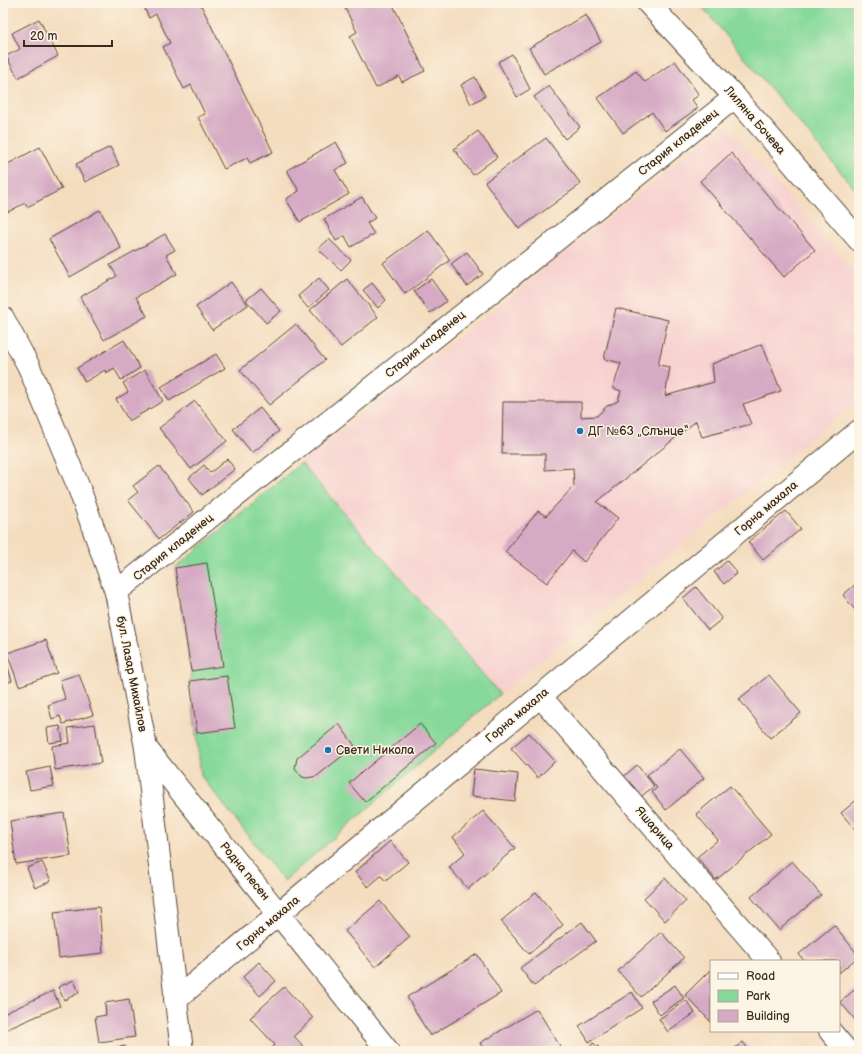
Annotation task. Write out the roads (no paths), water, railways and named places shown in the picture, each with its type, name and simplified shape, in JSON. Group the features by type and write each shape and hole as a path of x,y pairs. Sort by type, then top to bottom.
{"street":[{"name":"Лиляна Бочева","path":"648,3 735,97 859,240"},
{"name":"Стария кладенец","path":"116,592 735,97"},
{"name":"бул. Лазар Михайлов","path":"3,318 29,367 76,481 116,592 146,748 182,1051"},
{"name":"Горна махала","path":"175,1000 859,431"},
{"name":"Яшарица","path":"540,696 768,960"},
{"name":"Родна песен","path":"146,748 388,1051"},
{"path":"831,1032 847,1051"}],"place":[{"name":"ДГ №63 „Слънце“","path":"580,431"},
{"name":"Свети Никола","path":"328,750"}]}
